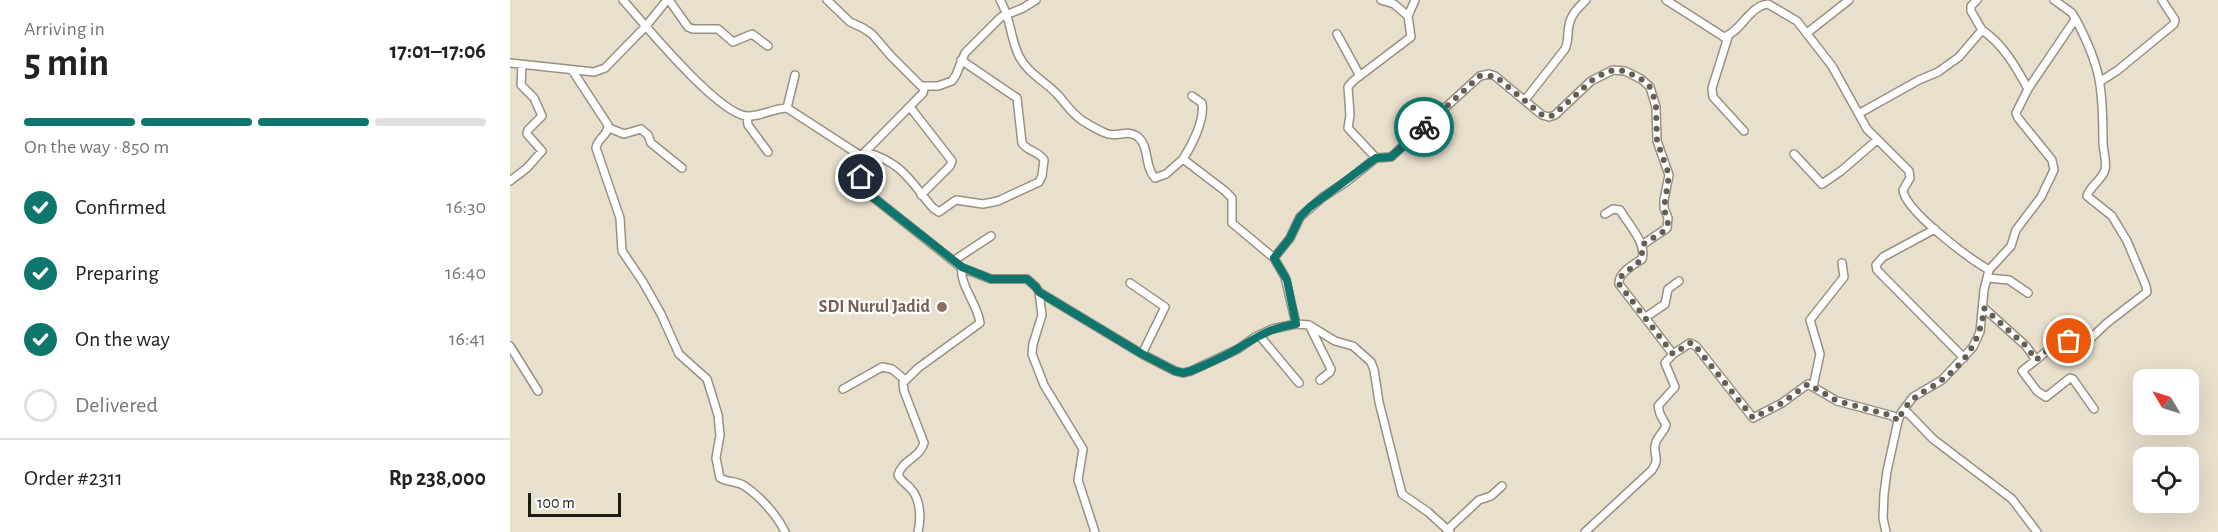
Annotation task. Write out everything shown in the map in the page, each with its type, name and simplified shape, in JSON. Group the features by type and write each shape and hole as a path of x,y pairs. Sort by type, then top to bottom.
{"street":[{"path":"623,0 676,61 718,100 736,113 747,116 778,108 788,108 864,154 882,157 906,173 921,195 939,212 956,200 983,204 998,201 1041,180 1044,160 1040,154 1027,149 1022,143 1017,98 961,60"},
{"path":"510,63 594,72 605,68 668,0 688,27 718,29 733,42 752,34 768,46"},
{"path":"827,0 849,21 864,27 872,34 897,63 923,86 938,86 952,81 961,60 972,46 1007,13 1023,8 1036,0"},
{"path":"1000,0 1007,13 1019,57 1029,71 1058,95 1074,114 1108,134 1136,135 1143,144 1149,167 1155,178 1166,174 1183,159 1194,143 1203,109 1202,103 1192,96"},
{"path":"1381,0 1394,4 1408,16"},
{"path":"1376,158 1348,128 1350,115 1348,87 1411,37 1408,16 1415,0"},
{"path":"1525,100 1565,50 1569,42 1568,31 1571,16 1586,0"},
{"path":"1807,33 1849,0"},
{"path":"1977,0 1971,6 1971,10 1983,30 1995,39 2014,65 2028,89"},
{"path":"2054,0 2072,13 2075,18 2091,48 2101,81 2105,169 2087,196 2108,212 2115,221 2127,241 2147,290 2144,295 2089,340 2077,334 2065,344 2055,344 2022,371 2037,391 2046,396 2070,378 2073,379 2094,409"},
{"path":"2101,81 2174,24 2175,20 2162,0"},
{"path":"1671,2 1712,32 1728,37"},
{"path":"1744,131 1713,97 1712,92 1728,37 1748,16 1766,3 1791,16 1807,33 1832,66 1868,129 1909,171 1910,178 1902,194 1918,214 1989,274 2009,280 2028,293"},
{"path":"1887,532 1883,518 1884,495 1887,471 1901,413 1913,397 1942,380 1973,347 1980,332 1984,308 1983,290 1989,274 2011,246 2016,230 2041,197 2055,170 2052,160 2017,116 2017,107 2075,18"},
{"path":"1860,113 1952,62 1983,30"},
{"path":"1337,34 1360,76"},
{"path":"510,181 527,168 542,151 527,134 542,116 534,98 521,85 522,65"},
{"path":"572,70 608,124 609,129"},
{"path":"1274,258 1290,238 1300,217 1376,158 1391,157 1480,76 1495,76 1542,115 1549,117 1591,81 1613,70 1625,71 1641,79 1650,87 1656,107 1657,141 1669,175 1664,208 1668,224 1664,231 1642,245"},
{"path":"788,108 795,75"},
{"path":"923,86 923,93 864,154 861,180 869,194 962,267 991,279 1027,279 1036,287 1039,292 1042,315 1032,354 1044,385 1083,449 1078,480 1095,532"},
{"path":"910,107 952,161 950,166 921,195"},
{"path":"747,116 748,125 768,152"},
{"path":"609,129 624,134 641,129 648,135 651,143 682,168"},
{"path":"609,129 597,143 596,148 620,218 622,251 643,282 679,354 707,379 718,415 720,435 716,458 720,478 742,485 753,493 785,532"},
{"path":"1794,154 1822,184 1877,140"},
{"path":"1183,159 1226,191 1232,198 1232,223 1274,258 1287,280 1296,324"},
{"path":"1605,214 1613,209 1620,210 1642,245 1642,259 1621,275 1618,281 1673,354"},
{"path":"1935,229 1883,257 1875,265 1877,270 1964,358"},
{"path":"953,261 991,236"},
{"path":"1813,387 1820,354 1810,320 1844,278 1842,263"},
{"path":"918,532 920,510 915,494 898,475 906,462 921,451 924,443 903,383 918,368 980,323 976,306 962,277 962,267"},
{"path":"1646,318 1665,304 1668,289 1679,281"},
{"path":"1130,283 1165,307 1142,354"},
{"path":"1039,292 1142,354 1183,373 1238,349 1272,329 1296,324 1309,325 1335,341 1353,346 1371,362 1399,487 1407,499 1428,512 1448,531 1479,500 1491,496 1502,486"},
{"path":"1984,308 2019,339 2036,360"},
{"path":"1309,325 1331,369 1320,380"},
{"path":"1259,335 1299,383"},
{"path":"1585,532 1656,464 1658,458 1655,443 1666,425 1658,406 1675,387 1665,364 1673,354 1690,343 1693,343 1753,418 1782,403 1805,385 1837,401 1893,416 1898,421"},
{"path":"510,346 538,391"},
{"path":"843,389 882,367 892,369 905,380"},
{"path":"1901,413 1908,412 1934,440 2012,499 2037,532"}],"way so far":[{"path":"1424,127 1480,76 1489,74 1495,76 1542,115 1549,117 1591,81 1603,74 1613,70 1625,71 1641,79 1650,87 1653,94 1656,107 1657,141 1669,175 1664,200 1668,224 1664,231 1642,245 1642,259 1621,275 1618,279 1619,284 1673,354 1693,343 1753,418 1761,416 1808,384 1837,401 1893,416 1898,421 1913,397 1942,380 1973,347 1980,332 1984,308 2026,346 2036,360 2055,344 2063,345 2069,341"}],"place":[{"name":"SDI Nurul Jadid","path":"942,307"}],"route":[{"path":"861,177 862,184 869,194 962,267 991,279 1027,279 1039,292 1142,354 1183,373 1238,349 1272,329 1296,324 1287,280 1274,258 1290,238 1300,217 1376,158 1391,157 1424,127"}]}
